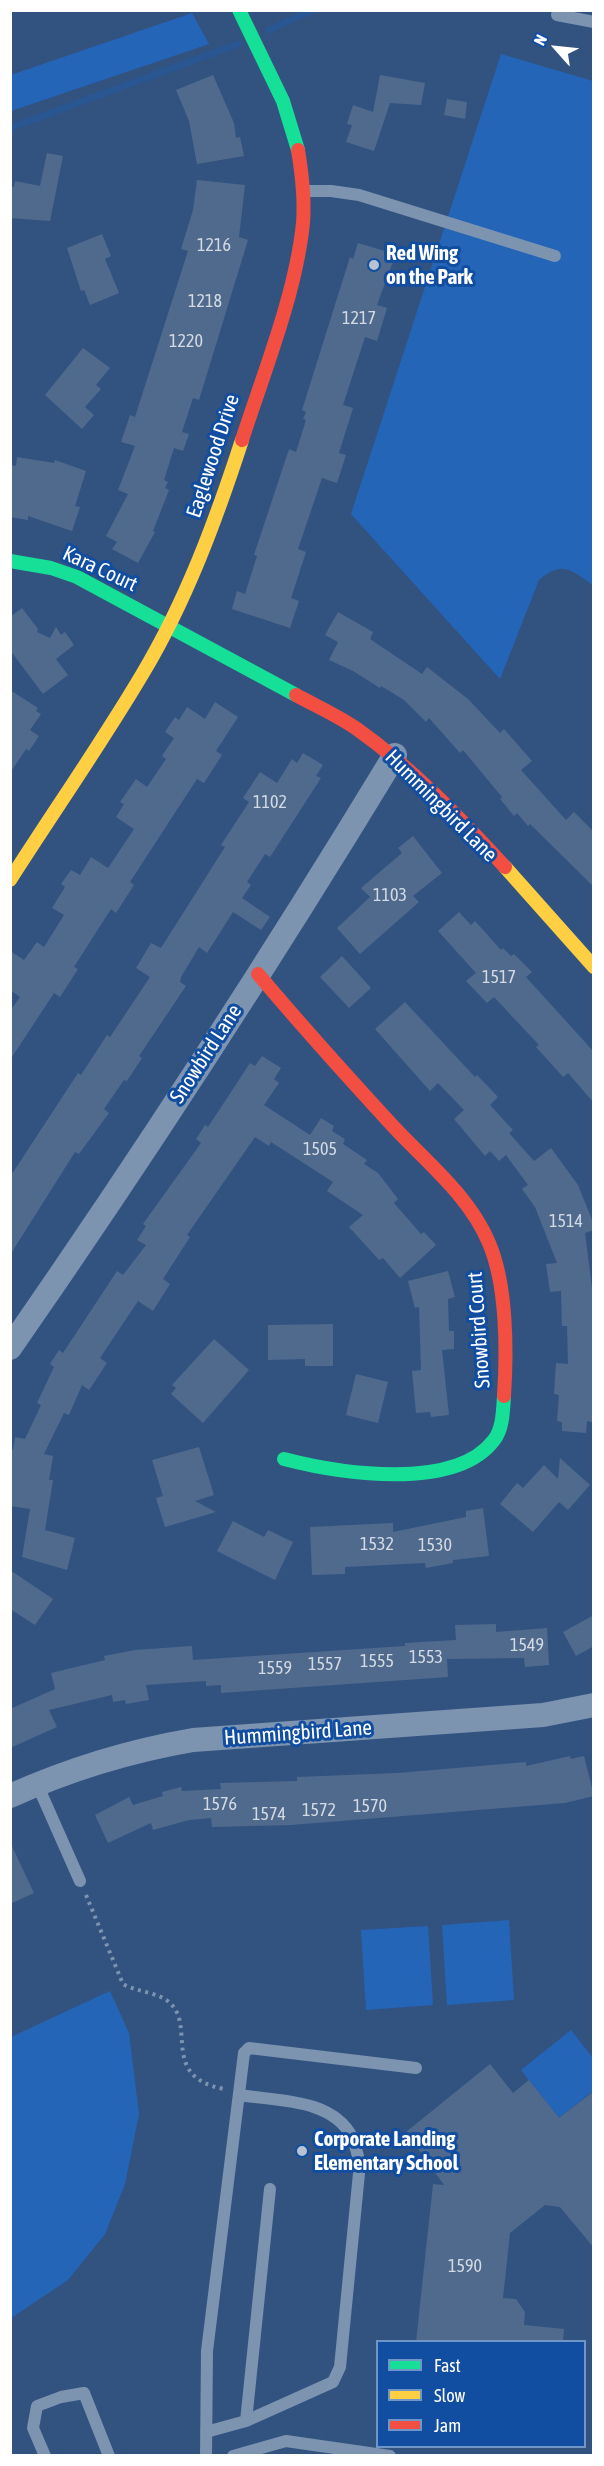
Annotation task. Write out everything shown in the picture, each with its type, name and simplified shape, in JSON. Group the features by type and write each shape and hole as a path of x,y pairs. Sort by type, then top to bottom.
{"street":[{"name":"Eaglewood Drive","path":"10,880 143,673 168,626 205,545 278,330 298,253 303,223 304,191 297,142 283,100 239,10"},
{"name":"Kara Court","path":"10,561 51,568 76,578 168,626"},
{"name":"Hummingbird Lane","path":"168,626 355,727 395,755 435,793 594,967"},
{"name":"Snowbird Lane","path":"10,1348 82,1244 306,901 395,755"},
{"name":"Snowbird Court","path":"258,974 333,1061 468,1206 484,1230 493,1252 501,1286 506,1389 495,1439 480,1454 462,1465 442,1470 373,1473 335,1471 284,1459"},
{"name":"Hummingbird Lane","path":"10,1796 37,1784 129,1752 193,1740 543,1715 594,1705"}],"lane":[{"path":"558,10 557,15 594,22"},
{"path":"304,191 331,190 358,195 555,256"},
{"path":"37,1784 80,1881"},
{"path":"206,2456 207,2351 244,2053 249,2048 416,2068"},
{"path":"206,2432 246,2421 333,2382 340,2367 360,2163 351,2136 328,2113 313,2106 240,2091"},
{"path":"246,2421 270,2189"},
{"path":"45,2456 33,2428 37,2406 61,2397 84,2393 109,2456"},
{"path":"233,2456 286,2441 390,2456"}],"path":[{"path":"80,1881 123,1984 133,1990 169,2001 175,2010 181,2028 184,2059 194,2076 221,2088 240,2091"}],"shaded area":[{"path":"192,13 209,44 11,111 11,75"},
{"path":"501,54 593,81 593,585 566,569 554,570 539,580 500,679 351,514"},
{"path":"509,1920 514,2000 447,2005 442,1925"},
{"path":"428,1926 433,2005 366,2010 361,1930"},
{"path":"110,1991 129,2033 139,2114 125,2184 105,2234 68,2280 11,2318 11,2037"},
{"path":"571,2030 593,2058 593,2091 559,2118 521,2070"}],"building":[{"path":"213,75 234,123 236,138 240,137 244,156 197,164 189,121 176,90"},
{"path":"380,75 425,83 421,105 390,103 374,151 346,142 352,125 347,124 353,105 373,112"},
{"path":"447,99 467,102 465,119 444,115"},
{"path":"47,153 63,156 50,221 10,218 10,186 14,187 15,181 40,186"},
{"path":"197,180 245,185 239,237 248,240 199,400 193,398 182,432 189,434 183,451 174,448 164,480 168,482 165,488 169,490 153,531 155,532 138,563 112,549 117,542 106,536 128,494 118,490 135,446 121,442 130,415 135,417 188,251 181,249 193,210"},
{"path":"102,234 111,256 105,259 119,293 90,305 84,290 81,291 67,248"},
{"path":"358,243 388,252 387,256 394,259 377,305 387,308 377,341 365,337 343,405 353,408 339,453 346,455 337,483 322,478 298,549 306,552 291,598 299,601 290,628 232,609 237,591 245,594 257,556 254,555 289,449 296,452 306,420 303,419 306,412 302,410 350,257 353,259"},
{"path":"83,348 110,368 96,385 101,389 85,407 94,415 82,429 45,395"},
{"path":"17,457 54,463 55,460 86,471 75,506 80,507 72,531 28,516 28,520 10,517 10,465 16,466"},
{"path":"22,608 38,629 37,632 50,638 56,627 61,635 65,632 74,645 56,659 68,675 43,694 10,650 10,617"},
{"path":"338,612 373,632 370,639 422,674 427,667 468,699 500,733 504,729 532,761 521,770 566,820 574,812 594,832 594,887 530,824 528,826 517,813 514,816 500,799 502,797 463,750 460,753 429,718 426,722 404,700 329,660 338,642 325,635"},
{"path":"10,690 38,708 36,711 41,714 30,730 39,736 29,751 26,749 10,773"},
{"path":"215,702 238,717 216,751 222,755 204,783 197,779 130,882 134,885 116,913 111,909 74,967 78,969 60,997 54,993 10,1060 10,1011 20,997 10,990 10,951 24,960 37,942 44,947 64,915 52,908 65,887 61,884 71,870 80,875 91,857 108,868 134,829 116,817 124,804 120,802 136,779 147,787 166,759 162,756 174,738 165,732 175,717 179,720 187,707 205,719"},
{"path":"303,753 323,765 316,776 321,778 270,857 265,854 247,882 251,885 242,898 270,917 261,930 233,912 207,953 199,947 181,977 180,982 186,986 139,1056 142,1058 127,1081 124,1080 104,1109 109,1113 79,1154 75,1152 10,1255 10,1177 78,1073 81,1075 107,1035 110,1037 150,977 136,968 151,943 161,948 225,847 221,845 249,802 243,798 260,772 277,783 292,759 297,763"},
{"path":"413,836 442,873 413,896 419,902 360,954 337,928 370,897 361,888 402,853 398,848"},
{"path":"459,912 471,925 475,921 501,950 503,948 511,956 514,954 532,972 526,977 594,1052 594,1103 568,1073 563,1077 536,1047 539,1045 494,997 487,1003 466,981 476,973 438,931"},
{"path":"342,956 371,988 349,1008 320,977"},
{"path":"405,1002 475,1077 477,1075 498,1097 490,1105 513,1130 509,1133 534,1161 551,1148 578,1185 594,1225 594,1230 585,1233 594,1304 594,1402 592,1422 587,1421 586,1433 562,1431 562,1422 557,1421 559,1395 554,1394 556,1363 568,1364 567,1326 562,1326 561,1291 550,1292 546,1264 557,1263 535,1207 522,1189 528,1185 506,1155 499,1161 490,1151 485,1156 454,1119 464,1110 438,1083 430,1091 375,1029"},
{"path":"262,1056 281,1068 274,1079 279,1083 264,1105 310,1135 321,1118 334,1126 332,1131 345,1139 343,1144 367,1160 364,1164 378,1173 398,1199 394,1203 421,1234 424,1232 436,1245 400,1278 383,1258 379,1260 349,1227 363,1215 327,1191 333,1182 271,1142 269,1146 255,1137 187,1235 190,1237 163,1279 170,1284 153,1311 138,1301 100,1358 107,1363 89,1390 82,1385 69,1415 64,1413 44,1454 53,1456 49,1480 53,1480 45,1530 75,1538 67,1570 22,1557 30,1509 10,1506 10,1450 13,1450 15,1437 25,1439 41,1405 37,1403 54,1367 50,1364 59,1350 63,1353 117,1271 123,1275 146,1245 137,1240 146,1226 143,1224 201,1143 196,1139 205,1125 208,1127 250,1063 255,1066"},
{"path":"448,1271 455,1297 448,1299 449,1331 454,1331 454,1349 442,1350 449,1415 431,1417 430,1412 416,1413 412,1371 421,1370 419,1307 415,1308 408,1281"},
{"path":"333,1324 333,1366 305,1366 305,1359 268,1360 268,1325"},
{"path":"214,1339 249,1370 203,1423 171,1394 176,1388 172,1385"},
{"path":"356,1374 388,1382 378,1423 346,1415"},
{"path":"199,1447 214,1495 195,1501 216,1512 165,1527 156,1498 163,1496 152,1460"},
{"path":"560,1458 590,1485 568,1510 559,1502 533,1532 500,1504 517,1483 523,1488 544,1465 558,1479"},
{"path":"483,1508 489,1556 453,1560 453,1563 426,1568 425,1563 345,1567 345,1574 312,1575 310,1527 393,1523 393,1532 466,1517 466,1511"},
{"path":"233,1521 264,1537 268,1530 293,1542 275,1580 217,1551"},
{"path":"10,1570 53,1599 35,1625 10,1609"},
{"path":"594,1615 594,1646 576,1656 563,1632"},
{"path":"496,1624 496,1632 547,1628 549,1665 525,1667 524,1658 447,1659 448,1677 221,1693 221,1685 206,1686 206,1681 146,1685 149,1700 126,1704 125,1700 113,1702 112,1695 49,1710 57,1727 10,1748 10,1709 55,1689 51,1673 105,1660 104,1656 135,1650 192,1646 193,1660 405,1646 405,1643 456,1640 455,1625"},
{"path":"570,1756 571,1759 584,1756 594,1796 565,1803 291,1825 212,1827 211,1818 189,1820 153,1830 151,1823 108,1843 95,1815 129,1797 133,1805 163,1796 162,1792 181,1787 182,1791 221,1789 220,1783 297,1781 297,1777 398,1773 526,1762 526,1766"},
{"path":"10,1842 34,1893 10,1904"},
{"name":"Corporate Landing Elementary School","path":"490,2064 513,2093 529,2080 559,2118 594,2091 594,2248 560,2207 545,2205 510,2233 503,2298 516,2299 525,2312 524,2325 564,2329 563,2340 416,2340 433,2184 444,2185 406,2132"}],"waterway":[{"path":"269,30 313,10"},
{"path":"10,128 238,44"}],"traffic: fast":[{"path":"239,10 283,101 298,150"},
{"path":"10,561 51,568 77,577 296,695"},
{"path":"284,1459 364,1473 425,1473 452,1467 476,1456 497,1436 501,1425 504,1396"}],"traffic: slow":[{"path":"10,880 111,726 159,646 199,560 242,440"},
{"path":"505,867 594,967"}],"traffic: jam":[{"path":"242,440 294,277 304,204 298,150"},
{"path":"296,695 350,724 397,760 505,867"},
{"path":"258,974 374,1106 445,1179 470,1209 480,1226 495,1260 502,1298 505,1339 504,1396"}],"place":[{"name":"Red Wing on the Park","path":"374,265"},
{"name":"Corporate Landing Elementary School","path":"302,2151"}]}
